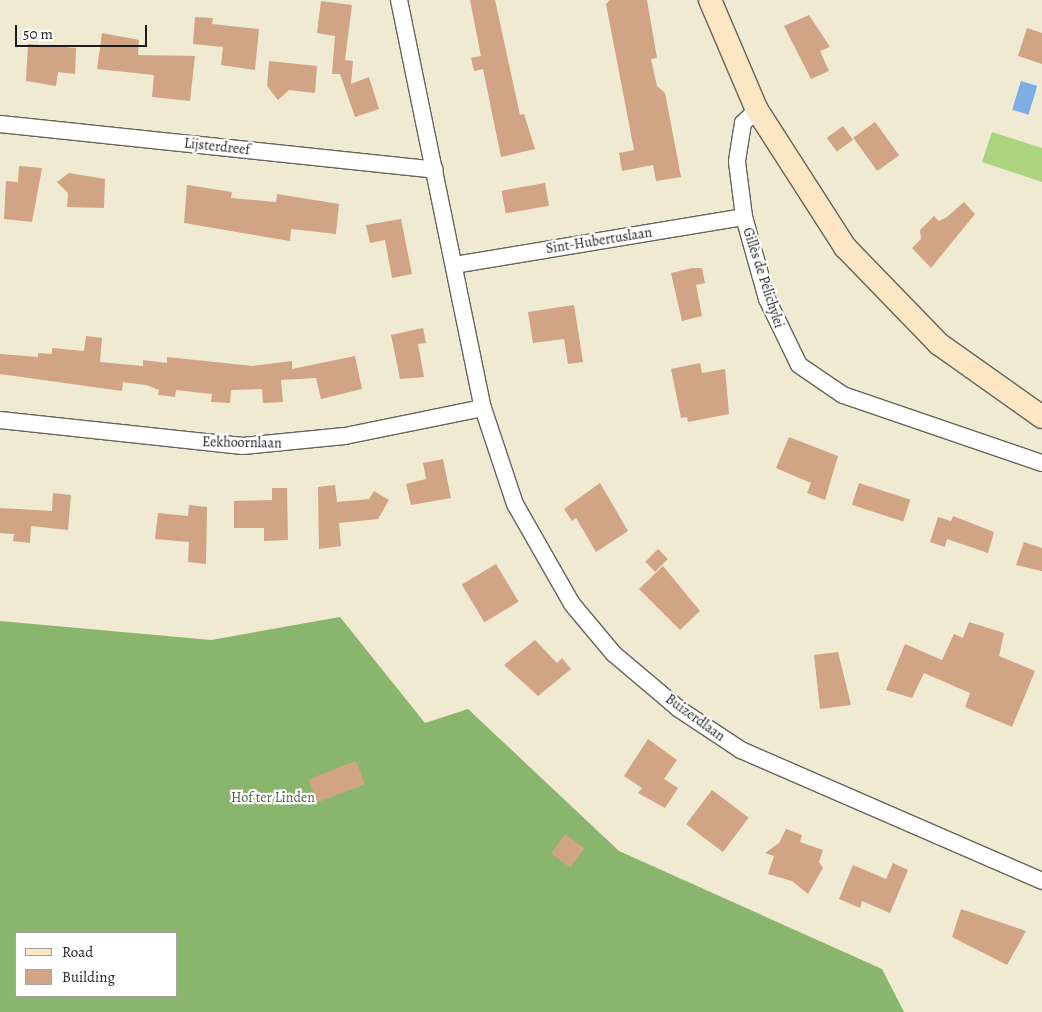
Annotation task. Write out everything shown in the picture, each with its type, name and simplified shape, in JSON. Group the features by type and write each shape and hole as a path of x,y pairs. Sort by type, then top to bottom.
{"main road":[{"path":"710,0 757,110 845,247 939,344 1042,417"}],"street":[{"path":"399,0 483,408"},
{"name":"Gillès de Pélichylei","path":"757,110 742,123 737,162 744,217 767,299 799,365 843,395 1042,463"},
{"name":"Lijsterdreef","path":"0,124 435,170"},
{"name":"Sint-Hubertuslaan","path":"454,265 744,217"},
{"name":"Eekhoornlaan","path":"0,420 243,446 346,436 483,408"},
{"name":"Buizerdlaan","path":"483,408 515,504 572,604 614,654 679,709 741,750 1042,881"}],"green space":[{"path":"992,132 1042,148 1042,182 982,162"},
{"name":"Hof ter Linden","path":"340,617 425,723 468,709 619,851 882,969 904,1012 0,1012 0,621 211,640"}],"water":[{"path":"1021,81 1037,86 1028,115 1012,110"}],"building":[{"path":"470,0 495,0 520,115 524,114 535,149 501,157 483,69 474,71 471,58 481,56"},
{"path":"610,0 647,0 657,58 651,59 657,86 665,93 681,177 656,181 653,165 622,171 619,153 634,150 606,4"},
{"path":"321,1 352,5 345,60 353,61 351,84 369,77 379,109 355,117 340,74 332,74 335,36 317,33"},
{"path":"809,15 830,47 820,51 829,71 811,79 784,26"},
{"path":"195,17 213,18 212,24 259,29 255,70 221,65 223,47 193,44"},
{"path":"1027,28 1042,33 1042,64 1018,56"},
{"path":"102,33 139,40 138,55 195,56 190,101 152,97 154,75 97,69"},
{"path":"28,44 76,48 75,74 58,72 56,86 26,81"},
{"path":"269,61 317,66 315,93 289,90 278,100 267,86"},
{"path":"875,122 899,155 877,171 853,138"},
{"path":"843,126 853,140 837,152 827,138"},
{"path":"19,166 42,168 32,222 4,219 6,181 18,182"},
{"path":"69,173 105,179 104,208 67,207 68,193 57,182"},
{"path":"545,183 549,206 506,213 502,191"},
{"path":"187,185 232,192 231,198 276,202 277,194 339,204 336,234 291,229 290,241 184,223"},
{"path":"964,202 975,214 931,268 912,248 921,239 920,230 934,216 939,221 947,217"},
{"path":"401,219 412,274 392,278 385,240 370,243 366,225"},
{"path":"692,268 702,268 705,283 696,285 702,316 682,321 671,273"},
{"path":"574,305 583,362 568,364 564,339 533,343 528,312"},
{"path":"423,328 426,343 418,344 424,377 400,379 391,335"},
{"path":"86,336 102,338 100,362 143,366 143,360 167,363 167,357 253,366 292,361 292,369 355,356 362,389 321,399 316,378 281,380 283,402 263,403 262,389 231,390 230,403 211,402 212,394 176,390 175,397 158,395 159,390 146,385 123,382 122,391 0,374 0,354 38,357 38,353 52,354 52,348 84,351"},
{"path":"700,363 702,373 725,369 729,414 688,422 687,417 681,418 671,369"},
{"path":"789,437 838,456 825,500 807,493 811,483 776,468"},
{"path":"443,459 451,498 411,505 406,484 426,479 423,463"},
{"path":"600,483 628,531 596,552 576,518 572,521 564,509"},
{"path":"859,483 910,500 903,522 852,505"},
{"path":"335,485 337,502 369,499 374,491 389,500 378,519 339,523 341,546 319,549 318,487"},
{"path":"272,488 287,488 288,540 264,541 264,528 234,528 234,501 272,500"},
{"path":"53,493 71,495 68,530 31,526 30,543 13,541 14,534 0,533 0,508 52,511"},
{"path":"189,505 207,507 206,564 188,562 189,542 155,539 158,513 188,516"},
{"path":"953,516 994,532 988,553 947,539 945,547 930,542 938,517 951,521"},
{"path":"1024,542 1042,548 1042,571 1016,565"},
{"path":"658,549 668,559 655,572 645,562"},
{"path":"496,564 519,602 484,622 462,585"},
{"path":"663,566 700,611 680,630 639,589"},
{"path":"969,622 1004,633 999,656 1035,671 1012,727 965,707 970,693 924,673 912,698 886,690 905,644 942,660 954,634 963,638"},
{"path":"535,640 557,663 562,658 571,669 538,696 504,665"},
{"path":"838,652 851,705 820,709 814,655"},
{"path":"648,739 677,760 664,779 678,788 665,808 638,793 642,788 624,776"},
{"path":"356,761 365,784 317,803 308,779"},
{"path":"712,790 749,818 723,852 686,824"},
{"path":"786,829 802,835 800,842 823,850 819,862 823,868 808,894 792,881 768,874 774,856 765,853 779,843"},
{"path":"565,834 584,848 570,868 551,853"},
{"path":"893,863 908,870 890,913 862,901 860,908 839,899 853,865 886,879"},
{"path":"961,909 1026,931 1007,965 952,937"}]}
